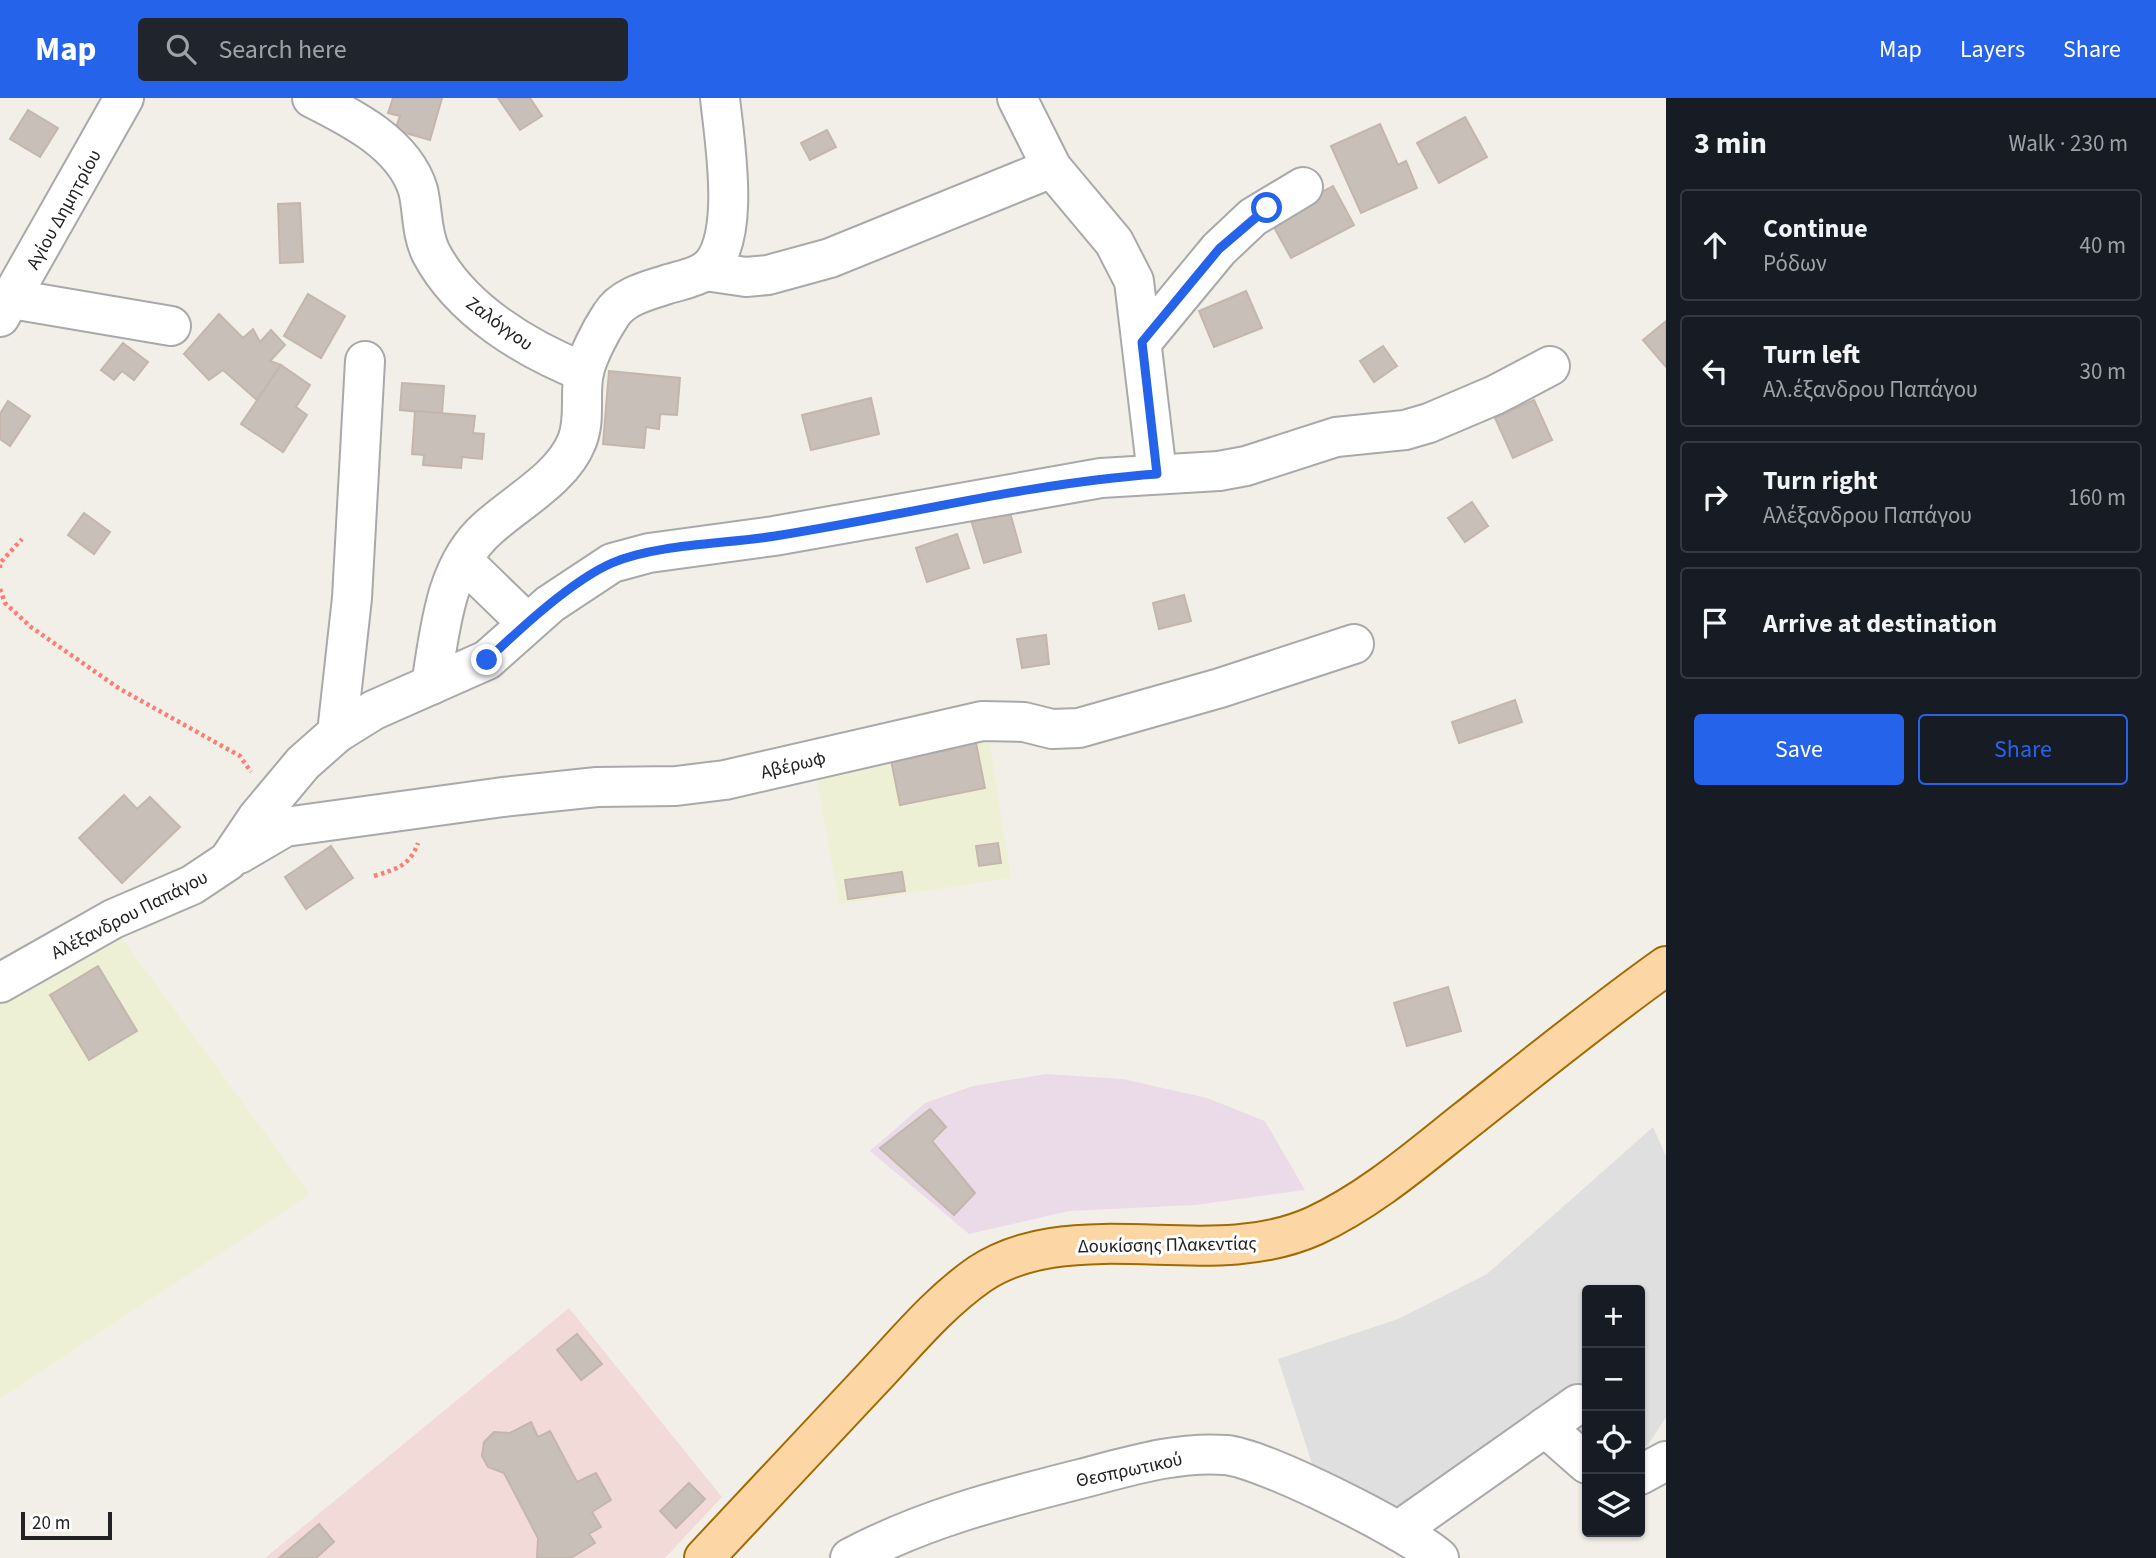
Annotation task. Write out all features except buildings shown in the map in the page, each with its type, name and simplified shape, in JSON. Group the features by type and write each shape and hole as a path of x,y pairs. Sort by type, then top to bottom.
{"main road":[{"name":"Δουκίσσης Πλακεντίας","path":"704,1558 936,1311 981,1273 1030,1251 1056,1247 1119,1243 1250,1244 1279,1239 1312,1226 1340,1213 1407,1167 1666,966"}],"street":[{"name":"Αγίου Δημητρίου","path":"6,308 124,98"},
{"name":"Ζαλόγγου","path":"312,98 389,144 418,189 421,219 430,251 456,289 488,317 552,359 584,372"},
{"path":"705,271 721,251 726,234 720,98"},
{"path":"1017,98 1052,169 1126,261 1134,281 1157,474"},
{"path":"431,685 448,593 463,561 485,530 534,491 568,457 577,440 582,420 584,372 617,307 640,294 705,271 746,277 768,275 830,258 1052,169"},
{"path":"1142,342 1219,249 1253,217 1303,187"},
{"path":"6,308 171,326"},
{"path":"337,733 352,598 365,361"},
{"name":"Αλέξανδρου Παπάγου","path":"0,984 113,919 192,885 228,861 257,818 303,763 337,733 374,710 487,660 527,623 612,563 649,553 774,536 1101,478 1246,466 1336,437 1405,430 1470,406 1550,366"},
{"path":"463,561 527,623"},
{"name":"Αβέρωφ","path":"228,861 285,827 425,806 597,787 676,786 725,780 982,721 1024,722 1052,729 1079,728 1220,688 1354,644"},
{"path":"1398,1531 1578,1404"},
{"path":"1545,1427 1582,1460"},
{"name":"Θεσπρωτικού","path":"850,1558 908,1530 952,1514 1111,1471 1189,1455 1225,1455 1255,1461 1398,1531 1437,1557"},
{"path":"1642,1474 1666,1461"}],"path":[{"path":"0,568 0,563 22,539"},
{"path":"0,589 5,603 31,627 120,689 240,756 252,774 257,818"},
{"path":"374,876 400,868 413,858 425,806"}],"shaded area":[{"path":"1046,1074 1123,1079 1207,1098 1265,1121 1305,1190 1195,1205 1069,1211 969,1234 870,1151 925,1103 973,1086"},
{"path":"1653,1127 1666,1156 1666,1417 1648,1445 1645,1447 1645,1285 1582,1285 1582,1433 1556,1409 1394,1512 1317,1479 1278,1359 1398,1319 1487,1274"},
{"path":"569,1308 722,1497 665,1558 265,1558"}],"green space":[{"path":"987,727 1011,878 839,904 814,762"},
{"path":"121,937 310,1194 0,1399 0,1004"}],"route":[{"path":"487,660 550,604 612,563 649,553 774,536 1101,478 1157,474 1142,342 1219,249 1253,217 1267,208"}]}
